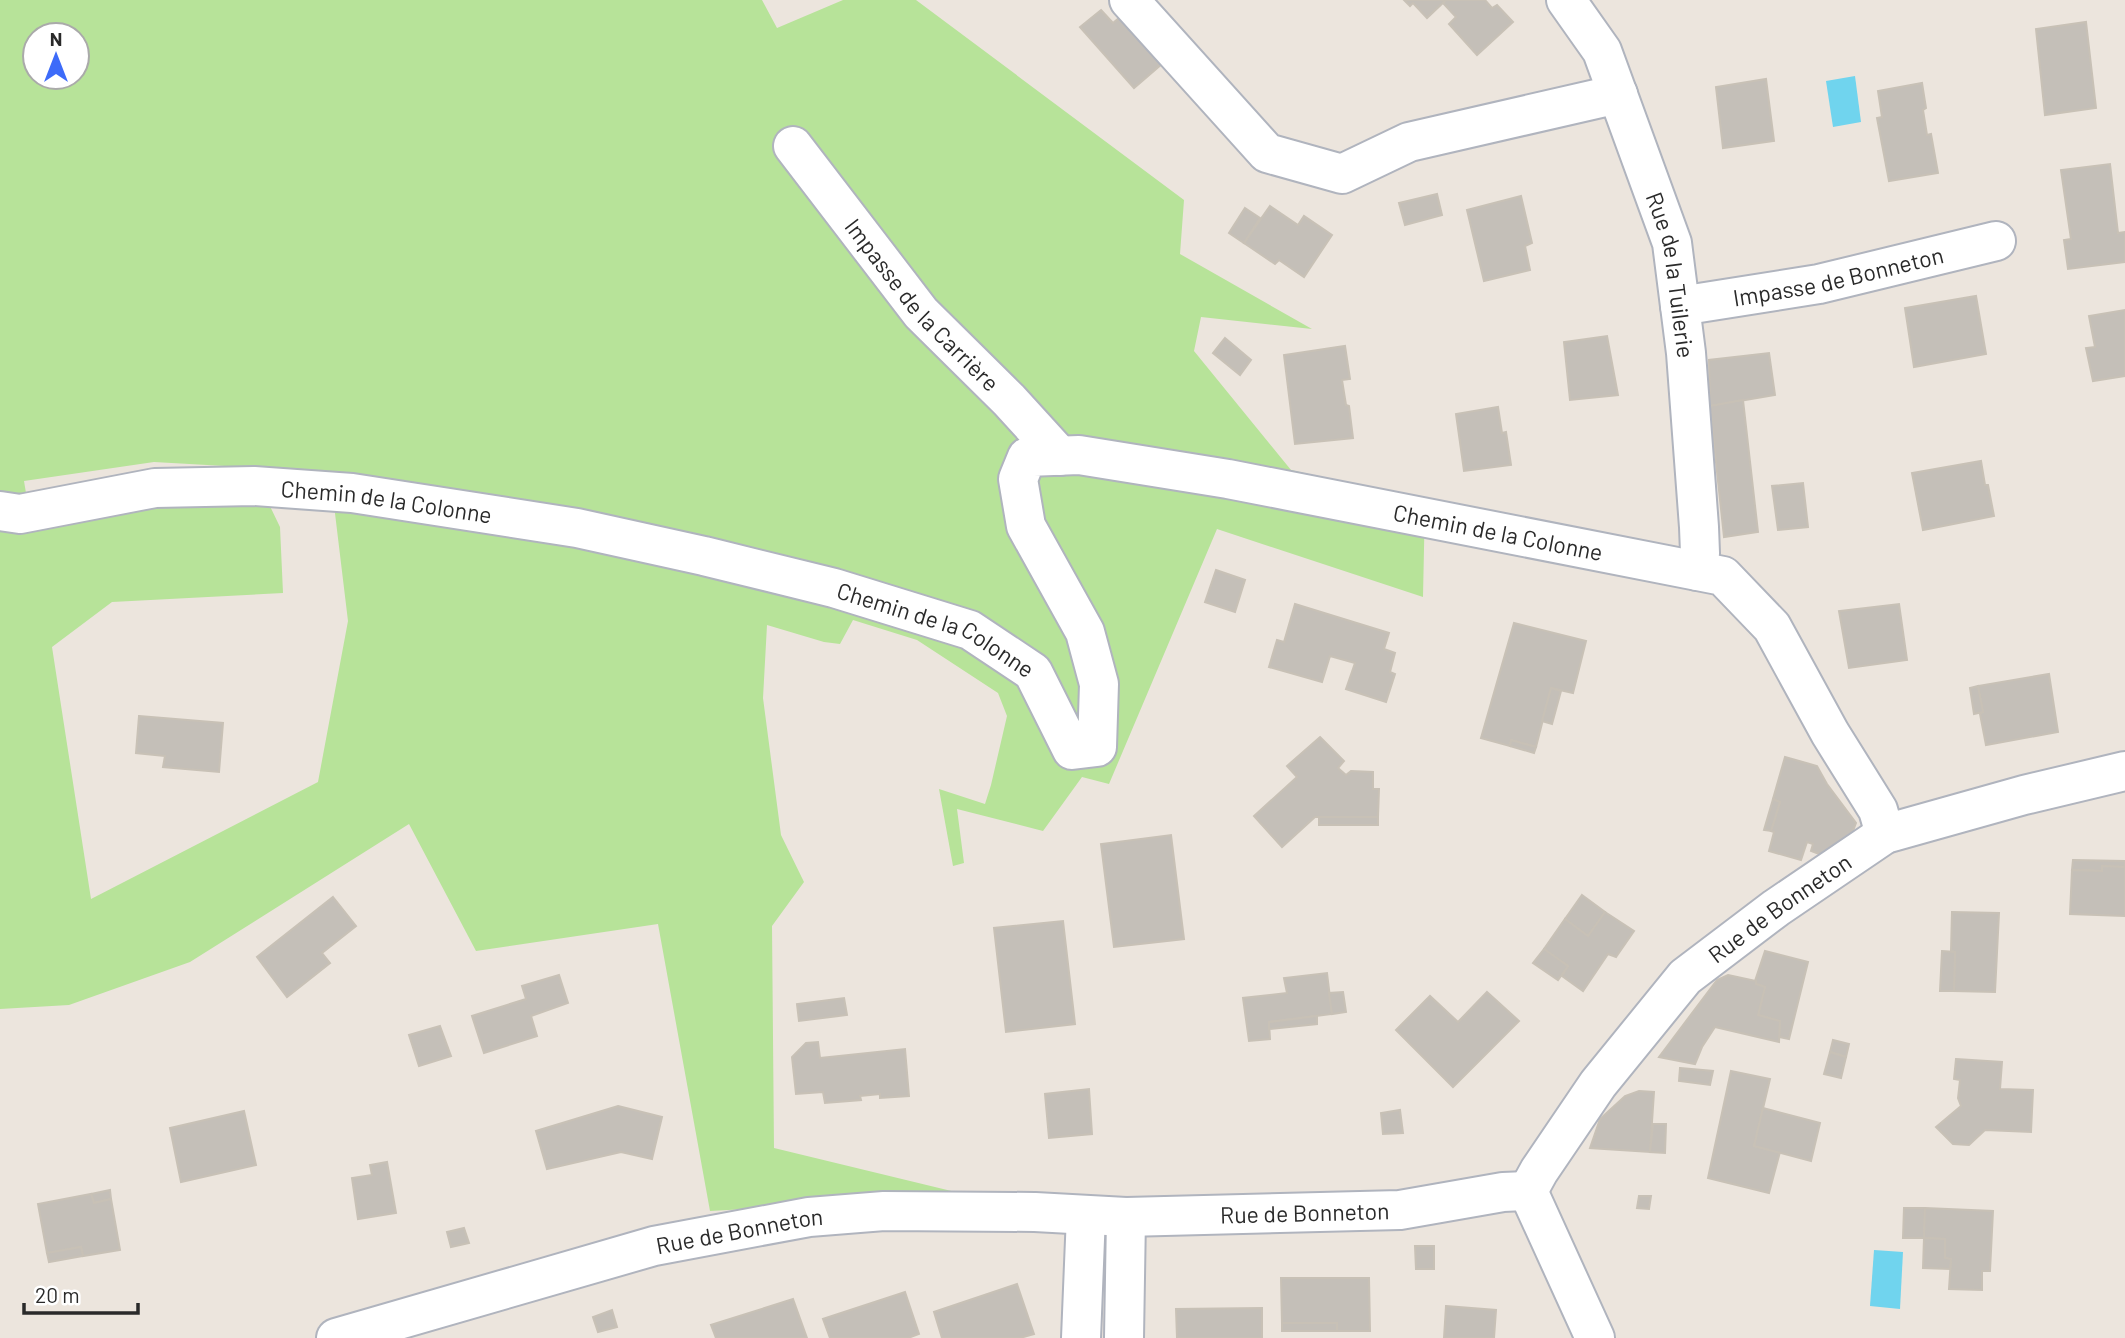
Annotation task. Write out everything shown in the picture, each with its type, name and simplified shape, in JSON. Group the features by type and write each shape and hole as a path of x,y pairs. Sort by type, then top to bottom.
{"street":[{"path":"1129,0 1266,153 1342,174 1409,142 1618,94"},
{"name":"Rue de la Tuilerie","path":"1566,0 1602,51 1672,243 1699,527 1698,571"},
{"name":"Impasse de la Carrière","path":"793,146 921,313 1009,400 1060,456"},
{"name":"Impasse de Bonneton","path":"1680,306 1819,284 1996,241"},
{"name":"Chemin de la Colonne","path":"0,511 20,514 155,488 254,486 379,497 577,528 704,556 834,588 970,630 1033,672 1072,750 1097,747 1099,684 1085,632 1026,526 1018,480 1027,457 1079,455 1228,479 1723,576 1772,627 1830,733 1878,810 1885,834"},
{"name":"Rue de Bonneton","path":"336,1338 654,1247 809,1217 884,1211 1035,1212 1126,1217 1400,1210 1503,1192 1528,1191 1598,1084 1685,977 1776,908 1885,834 2024,794 2125,771"},
{"path":"1528,1191 1595,1338"},
{"path":"1081,1338 1086,1215"},
{"path":"1124,1338 1126,1217"}],"green space":[{"path":"0,0 762,0 777,28 843,0 916,0 1184,200 1180,254 1312,329 1201,317 1194,351 1291,470 1425,501 1423,597 1217,529 1109,784 1082,777 1043,831 957,809 964,863 953,866 939,789 985,804 1007,716 998,693 917,640 853,620 840,644 767,625 763,698 781,835 804,882 772,926 774,1148 972,1196 710,1211 658,924 476,951 409,824 190,962 69,1005 0,1009","holes":["154,462 330,472 348,621 318,782 91,899 52,647 112,602 283,593 280,527 267,500 161,499 31,523 24,481"]}],"water":[{"path":"1855,76 1861,122 1833,127 1826,81"},
{"path":"1874,1250 1903,1252 1900,1309 1870,1306"}],"building":[{"path":"1404,0 1446,0 1427,18 1413,3 1410,6"},
{"path":"1446,0 1485,0 1492,8 1497,5 1513,22 1477,55 1449,24 1456,17 1443,3"},
{"path":"1101,10 1113,23 1126,12 1163,63 1134,88 1080,27"},
{"path":"2086,22 2096,108 2045,115 2036,29"},
{"path":"1766,79 1774,141 1723,148 1716,87"},
{"path":"1922,83 1927,135 1931,134 1938,173 1889,181 1877,118 1882,117 1878,91"},
{"path":"2110,164 2118,233 2125,232 2125,262 2068,269 2064,240 2071,239 2061,170"},
{"path":"1437,194 1442,215 1405,225 1399,203"},
{"path":"1521,196 1532,243 1525,246 1530,270 1484,281 1467,210"},
{"path":"1270,206 1298,225 1304,216 1332,235 1304,277 1279,260 1275,264 1244,243"},
{"path":"1245,208 1260,218 1244,243 1229,233"},
{"path":"1976,296 1986,354 1914,367 1905,308"},
{"path":"2125,310 2125,376 2093,381 2086,348 2095,347 2089,316"},
{"path":"1607,336 1618,395 1570,400 1564,342"},
{"path":"1225,338 1251,360 1240,375 1213,353"},
{"path":"1345,346 1350,379 1342,380 1353,438 1295,444 1284,355"},
{"path":"1769,353 1775,395 1710,406 1709,360"},
{"path":"1743,400 1758,532 1724,537 1710,406"},
{"path":"1498,407 1502,433 1506,432 1511,465 1464,471 1456,414"},
{"path":"1981,461 1994,516 1923,530 1912,473"},
{"path":"1803,483 1808,527 1778,530 1772,486"},
{"path":"1216,570 1245,580 1235,612 1205,602"},
{"path":"1295,604 1389,633 1384,649 1395,653 1390,672 1395,674 1386,702 1346,689 1355,663 1330,656 1322,682 1269,667 1277,640 1284,642"},
{"path":"1899,604 1907,660 1849,668 1839,611"},
{"path":"1514,623 1586,641 1573,693 1551,688 1536,747 1511,740 1510,746 1481,738"},
{"path":"2049,674 2058,732 1986,745 1978,686"},
{"path":"1978,686 1983,712 1974,714 1970,688"},
{"path":"1551,688 1561,691 1552,724 1542,721"},
{"path":"139,716 223,723 219,772 163,767 165,756 136,753"},
{"path":"1320,737 1344,761 1338,768 1346,775 1351,771 1373,772 1373,789 1379,789 1378,817 1315,817 1282,847 1254,816 1297,777 1287,766"},
{"path":"1511,740 1536,747 1534,753 1510,746"},
{"path":"1785,757 1817,766 1856,823 1853,831 1822,855 1811,851 1813,844 1807,842 1801,860 1769,851 1774,832 1771,831 1780,802 1773,799"},
{"path":"1773,799 1780,802 1771,831 1764,830"},
{"path":"1319,817 1378,817 1378,825 1319,825"},
{"path":"1171,835 1184,939 1114,947 1101,844"},
{"path":"2073,860 2125,861 2125,867 2102,866 2102,871 2072,870"},
{"path":"2102,866 2125,867 2125,916 2070,914 2072,870 2102,871"},
{"path":"1582,895 1605,912 1588,936 1565,919"},
{"path":"333,897 356,926 322,953 330,963 287,997 257,957"},
{"path":"1605,912 1634,931 1616,957 1608,954 1583,991 1562,976 1568,966 1544,949 1565,919 1588,936"},
{"path":"1952,912 1999,913 1995,992 1954,991"},
{"path":"1063,921 1075,1024 1006,1032 994,928"},
{"path":"1544,949 1568,966 1558,980 1533,963"},
{"path":"1765,951 1808,962 1789,1039 1779,1037 1780,1021 1758,1015 1765,987 1755,981"},
{"path":"1942,951 1955,952 1954,991 1940,991"},
{"path":"1327,973 1332,1014 1269,1022 1270,1039 1249,1041 1243,998 1287,993 1284,978"},
{"path":"559,975 568,1003 531,1016 537,1036 484,1053 472,1016 526,999 522,986"},
{"path":"1728,975 1756,981 1756,984 1765,987 1758,1015 1780,1021 1779,1042 1715,1027 1695,1064 1659,1057 1717,980"},
{"path":"1343,992 1346,1012 1332,1014 1329,993"},
{"path":"1487,992 1519,1021 1453,1087 1396,1030 1430,996 1458,1022"},
{"path":"844,998 847,1015 799,1021 797,1004"},
{"path":"1317,1016 1317,1024 1269,1029 1269,1022"},
{"path":"440,1026 451,1056 419,1066 409,1035"},
{"path":"1833,1040 1849,1044 1846,1057 1830,1052"},
{"path":"818,1042 820,1058 905,1049 909,1096 880,1098 880,1094 860,1096 861,1100 825,1103 823,1092 796,1094 792,1057 806,1043"},
{"path":"1830,1052 1846,1057 1841,1078 1824,1074"},
{"path":"1956,1059 2002,1062 2000,1089 2033,1090 2031,1132 1985,1130 1969,1145 1953,1144 1936,1127 1961,1106 1958,1098 1960,1080 1954,1079"},
{"path":"1680,1068 1713,1071 1710,1085 1679,1081"},
{"path":"1731,1071 1770,1079 1754,1146 1780,1152 1769,1193 1708,1178"},
{"path":"1089,1089 1092,1134 1049,1138 1045,1094"},
{"path":"1639,1091 1654,1092 1650,1152 1590,1148 1600,1119 1625,1096"},
{"path":"618,1106 662,1117 652,1159 621,1152 547,1169 536,1131"},
{"path":"1763,1108 1820,1123 1811,1161 1754,1146"},
{"path":"1400,1110 1403,1133 1383,1134 1381,1113"},
{"path":"244,1111 256,1165 181,1182 170,1128"},
{"path":"1653,1124 1666,1124 1665,1153 1650,1152"},
{"path":"387,1162 396,1213 358,1219 352,1178 372,1175 370,1165"},
{"path":"110,1190 111,1199 94,1203 91,1194"},
{"path":"91,1194 94,1203 111,1199 120,1250 83,1256 81,1247 47,1253 38,1204"},
{"path":"1639,1196 1651,1196 1649,1209 1637,1208"},
{"path":"1904,1208 1925,1208 1924,1238 1903,1238"},
{"path":"1925,1208 1993,1211 1990,1271 1982,1271 1982,1290 1949,1289 1951,1259 1945,1258 1945,1239 1924,1238"},
{"path":"464,1228 469,1243 451,1247 447,1232"},
{"path":"1924,1238 1945,1239 1945,1258 1951,1259 1950,1269 1923,1268"},
{"path":"1415,1246 1434,1246 1434,1269 1416,1269"},
{"path":"81,1247 83,1256 49,1262 47,1253"},
{"path":"1281,1278 1369,1278 1370,1331 1337,1331 1337,1323 1282,1323"},
{"path":"1017,1284 1034,1334 1020,1338 942,1338 934,1312"},
{"path":"905,1292 919,1334 908,1338 830,1338 823,1319"},
{"path":"793,1299 807,1338 716,1338 711,1325"},
{"path":"1446,1306 1496,1310 1494,1338 1444,1338"},
{"path":"1262,1308 1262,1338 1177,1338 1176,1309"},
{"path":"612,1310 617,1327 598,1332 593,1317"},
{"path":"1282,1323 1337,1323 1337,1331 1282,1331"}]}
